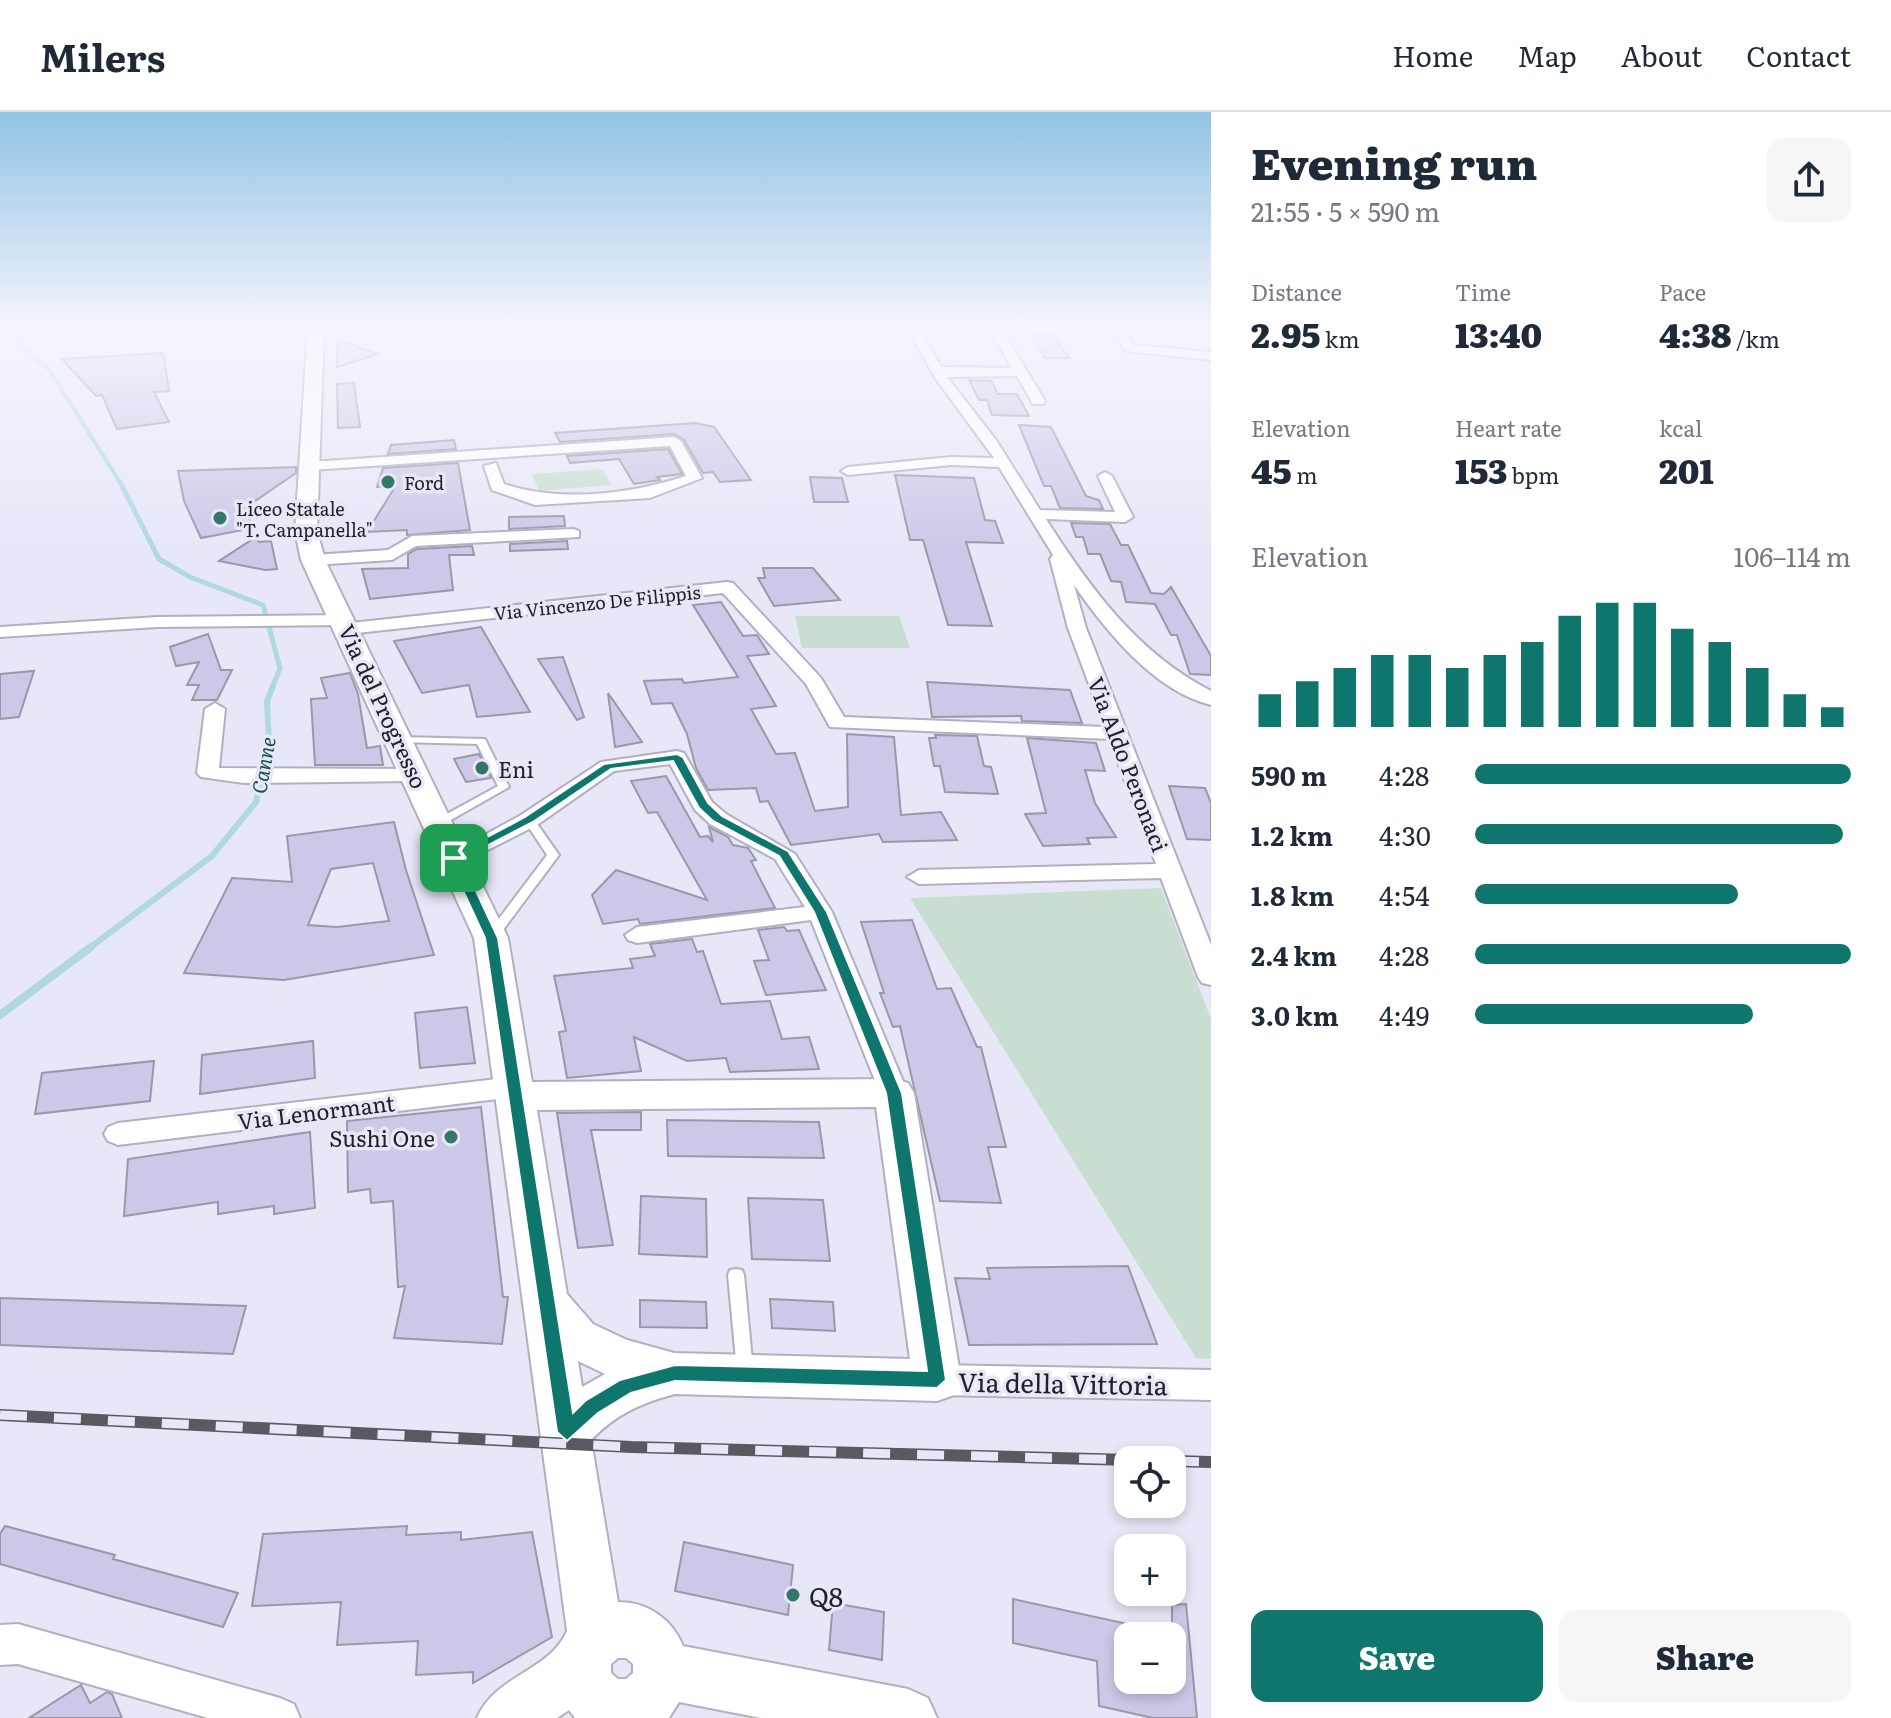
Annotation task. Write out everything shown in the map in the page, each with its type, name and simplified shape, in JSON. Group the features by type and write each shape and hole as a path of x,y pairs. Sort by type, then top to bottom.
{"street":[{"name":"Via del Progresso","path":"316,401 320,471 306,531 313,560 491,938 567,1432 596,1681"},
{"path":"959,401 1004,463 1055,549 1146,658 1172,680 1211,699"},
{"path":"320,471 503,452 674,441 695,478 650,493 535,500 497,487 491,466"},
{"path":"320,471 472,462 491,466 508,459 503,452"},
{"path":"848,471 951,461 1004,463"},
{"path":"1034,514 1125,517 1105,476"},
{"path":"313,560 392,555 412,541 573,534"},
{"name":"Via Aldo Peronaci","path":"1055,549 1077,628 1211,977"},
{"name":"Via Vincenzo De Filippis","path":"346,625 727,587 814,682 837,723 1117,733"},
{"path":"0,632 157,622 308,621 346,625"},
{"path":"215,709 208,773 244,777 416,775"},
{"path":"454,858 529,820 608,766 677,757 710,812 784,854 820,912 894,1093 937,1380"},
{"path":"919,877 1170,871"},
{"path":"637,935 820,912"},
{"path":"514,1091 894,1093"},
{"name":"Via Lenormant","path":"118,1134 514,1091"},
{"name":"Via della Vittoria","path":"548,1304 577,1338 617,1358 675,1373 1211,1385"},
{"name":"Via della Vittoria","path":"567,1432 591,1407 627,1386 675,1373"},
{"path":"0,1645 18,1644 280,1718"},
{"path":"506,1718 555,1686 596,1681 620,1709 644,1703 653,1694 661,1670 908,1718"}],"lane":[{"path":"400,740 481,741 504,787 438,823"},
{"path":"491,938 553,855 529,820"},
{"path":"736,1275 746,1374"}],"green space":[{"path":"602,469 611,485 539,491 532,474"},
{"path":"795,616 899,616 910,648 802,648"},
{"path":"1161,888 1211,1019 1211,1359 1196,1358 910,898"}],"building":[{"path":"105,401 158,401 169,422 117,429"},
{"path":"337,401 356,401 360,427 338,428"},
{"path":"987,401 1021,401 1029,416 992,415"},
{"path":"695,423 714,427 751,480 720,482 713,472 703,473 684,440 675,434 560,442 555,433"},
{"path":"1019,425 1051,427 1086,496 1099,500 1103,509 1060,508 1051,486 1044,486"},
{"path":"454,440 456,449 388,454 391,445"},
{"path":"668,449 682,474 634,484 619,459 570,463 567,456"},
{"path":"458,463 470,530 407,535 407,530 367,532 395,487 377,487 383,468"},
{"path":"296,467 296,473 245,508 253,528 201,538 184,501 178,471"},
{"path":"895,475 974,478 985,520 995,521 1003,543 966,542 992,626 948,625 923,540 910,540"},
{"path":"810,477 842,478 848,502 814,502"},
{"path":"564,516 565,526 509,529 509,517"},
{"path":"1071,523 1110,524 1121,545 1128,545 1151,593 1164,594 1171,587 1211,656 1211,675 1190,674 1177,635 1171,635 1155,604 1126,602 1121,582 1111,581 1100,554 1088,554 1083,537 1076,537"},
{"path":"256,537 259,542 271,541 277,569 265,570 219,561"},
{"path":"567,541 568,549 510,551 510,544"},
{"path":"472,546 474,555 449,555 453,590 370,599 362,569 408,568 408,554 417,549"},
{"path":"763,568 813,568 840,600 774,606 758,578 765,578"},
{"path":"721,602 743,636 757,635 769,654 747,656 776,706 751,709 776,754 795,753 815,811 848,807 847,734 894,737 901,815 941,812 957,840 883,842 879,834 791,845 768,801 760,802 756,788 708,790 696,768 687,734 672,703 652,704 644,681 682,679 684,683 738,677 693,605"},
{"path":"481,627 530,712 477,717 469,685 422,693 394,641"},
{"path":"208,634 221,670 232,670 217,700 192,700 199,685 187,685 199,662 176,666 170,647"},
{"path":"563,657 584,717 577,720 538,659"},
{"path":"34,671 19,717 0,719 0,674"},
{"path":"350,673 358,694 367,748 380,746 383,765 315,765 311,699 327,698 321,678"},
{"path":"927,682 1070,690 1082,723 1022,721 1021,716 932,717"},
{"path":"608,693 642,742 615,747"},
{"path":"935,735 977,736 984,766 991,767 998,794 945,792 940,766 934,766 929,738 936,738"},
{"path":"1027,738 1096,743 1105,771 1085,770 1095,803 1116,837 1087,838 1090,844 1043,846 1025,814 1046,813"},
{"path":"479,754 491,778 466,782 454,759"},
{"path":"666,776 700,837 708,836 713,842 709,827 728,837 733,845 748,848 756,860 751,861 775,908 640,924 638,919 603,924 592,895 616,870 707,900 657,812 648,813 631,781"},
{"path":"1169,786 1205,788 1211,803 1211,840 1187,839"},
{"path":"394,822 434,955 284,980 184,973 232,878 292,882 287,836","holes":["373,863 389,921 337,927 308,925 331,869"]},
{"path":"912,920 937,989 951,988 977,1047 981,1047 1006,1147 988,1147 1001,1203 940,1201 900,1026 893,1027 880,993 884,993 861,922"},
{"path":"784,927 787,931 799,930 826,990 766,995 754,961 769,960 758,930"},
{"path":"692,939 697,952 703,951 721,1004 770,1001 782,1039 809,1037 819,1069 730,1072 726,1058 687,1061 634,1037 641,1071 567,1078 559,1032 566,1031 554,976 633,968 630,959 655,956 650,944"},
{"path":"467,1007 475,1063 420,1068 415,1013"},
{"path":"313,1041 315,1078 200,1094 202,1055"},
{"path":"154,1061 150,1101 35,1114 42,1073"},
{"path":"481,1107 503,1297 508,1297 502,1344 394,1338 405,1286 398,1287 393,1201 371,1203 370,1189 348,1192 347,1121"},
{"path":"641,1112 641,1130 591,1130 613,1245 578,1248 557,1113"},
{"path":"667,1120 819,1122 824,1158 668,1156"},
{"path":"310,1132 315,1208 274,1214 274,1206 218,1214 218,1202 124,1216 128,1159"},
{"path":"641,1196 706,1199 707,1257 639,1254"},
{"path":"748,1198 823,1200 830,1261 752,1259"},
{"path":"1128,1266 1157,1344 969,1345 955,1278 990,1279 987,1268"},
{"path":"0,1298 246,1306 233,1354 0,1345"},
{"path":"770,1299 833,1302 835,1331 772,1328"},
{"path":"640,1300 706,1302 707,1328 640,1327"},
{"path":"5,1526 115,1555 113,1559 238,1593 223,1627 114,1597 0,1564 0,1534"},
{"path":"407,1526 406,1535 461,1532 461,1540 532,1532 552,1637 473,1683 473,1672 416,1675 418,1641 337,1645 341,1602 252,1606 263,1534"},
{"path":"684,1542 793,1565 788,1615 675,1591"},
{"path":"1013,1599 1119,1622 1114,1622 1114,1694 1186,1694 1186,1622 1172,1622 1172,1606 1186,1604 1197,1718 1153,1718 1099,1706 1097,1661 1013,1643"},
{"path":"833,1603 884,1612 882,1660 829,1650"},
{"path":"81,1685 90,1703 107,1692 112,1694 122,1718 29,1718"}],"waterway":[{"name":"Canne","path":"69,401 121,484"},
{"name":"Canne","path":"120,482 159,559 190,577 263,605 280,668 272,688"},
{"name":"Canne","path":"88,949 212,856 256,802 269,744 267,701 273,686"},
{"name":"Canne","path":"0,1015 91,947"}],"railway":[{"path":"0,1415 631,1447 1114,1460"},
{"path":"1186,1461 1211,1462"}],"place":[{"name":"Ford","path":"388,482"},
{"name":"Liceo Statale \"T. Campanella\"","path":"220,518"},
{"name":"Eni","path":"482,768"},
{"name":"Sushi One","path":"451,1137"},
{"name":"Q8","path":"793,1595"}],"route":[{"path":"677,757 703,805 718,819 784,854 820,912 894,1093 937,1380 675,1373 627,1386 591,1407 567,1432 491,938 454,858 529,820 608,766 677,757"}]}
